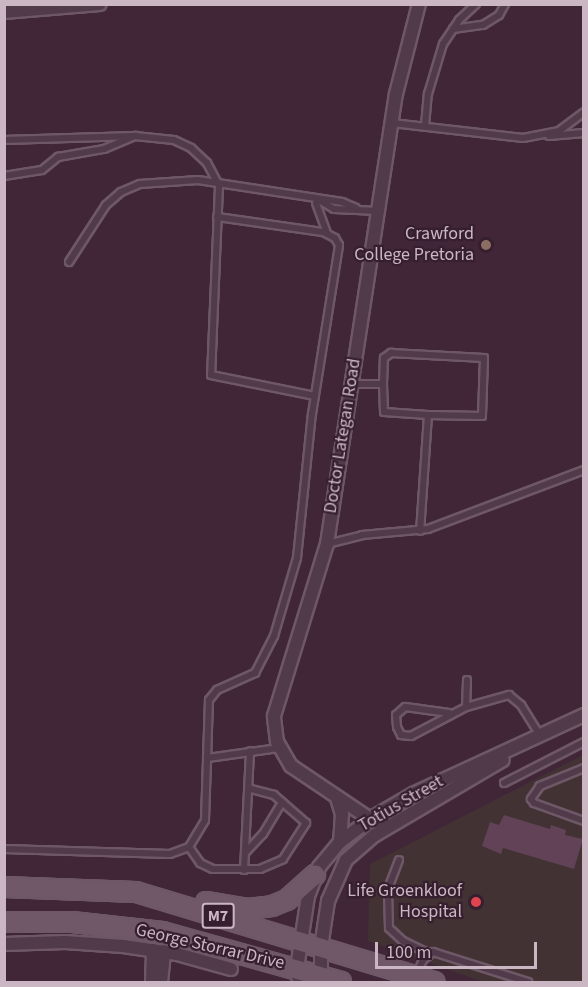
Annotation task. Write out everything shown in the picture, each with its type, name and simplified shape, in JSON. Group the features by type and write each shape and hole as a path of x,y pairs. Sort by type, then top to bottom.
{"main road":[{"path":"136,892 256,909 287,900 315,875"},
{"name":"George Storrar Drive","path":"4,887 136,892 435,982"},
{"name":"George Storrar Drive","path":"4,922 72,922 162,932 298,975 341,982"}],"street":[{"path":"4,12 100,4"},
{"name":"Doctor Lategan Road","path":"279,748 275,710 327,544 391,123 419,4"},
{"name":"Totius Street","path":"320,979 321,947 337,874 365,841 537,739 584,715"},
{"name":"Totius Street","path":"298,975 300,941 315,875 340,842 370,819 444,779 537,739"},
{"path":"279,748 296,770 370,819 389,826"},
{"path":"337,798 342,820 340,842"},
{"path":"365,841 370,819"},
{"name":"George Storrar Drive","path":"4,944 65,942 158,951 231,969"},
{"path":"152,982 158,951"},
{"path":"158,951 161,982"}],"lane":[{"path":"425,126 428,94 443,44 453,29 476,4"},
{"path":"453,29 483,25 499,15 505,4"},
{"path":"539,136 559,131 584,112"},
{"path":"391,123 507,137 584,133"},
{"path":"4,176 42,170 58,157 104,149 135,136"},
{"path":"4,140 135,136 183,143 207,163 219,186 211,375 315,396"},
{"path":"69,262 106,205 129,188 179,180 315,200 334,209 356,208 378,211"},
{"path":"315,200 321,209 327,233"},
{"path":"4,849 170,854 189,847 205,820 209,700 217,690 255,673 271,644 292,576 315,396 339,252 335,238 327,233 217,217"},
{"path":"391,353 484,358 482,416 428,416 384,412 383,384 384,358 391,353"},
{"path":"351,384 383,384"},
{"path":"420,531 428,416"},
{"path":"327,544 362,535 420,531 584,470"},
{"path":"466,707 467,680"},
{"path":"449,713 440,723 411,736 401,735 397,727 396,715 405,707 449,713 509,695 521,705 537,739"},
{"path":"504,783 584,742"},
{"path":"207,758 279,748"},
{"path":"244,870 251,789 249,751"},
{"path":"584,768 540,786 531,799 534,804 584,821"},
{"path":"189,847 207,867 244,870 279,862 306,827 305,821 270,793 251,789"},
{"path":"245,853 263,834 282,802"},
{"path":"399,860 388,888 389,928 403,941 428,953 528,982"},
{"path":"415,976 428,953"}],"shaded area":[{"name":"Life Groenkloof Hospital","path":"583,755 583,982 483,982 368,941 370,864"}],"building":[{"path":"504,815 550,829 551,825 566,830 565,835 583,839 574,869 503,848 501,854 482,846 490,822 499,825"}],"place":[{"name":"Crawford College Pretoria","path":"486,245"},
{"name":"Life Groenkloof Hospital","path":"476,902"}]}
